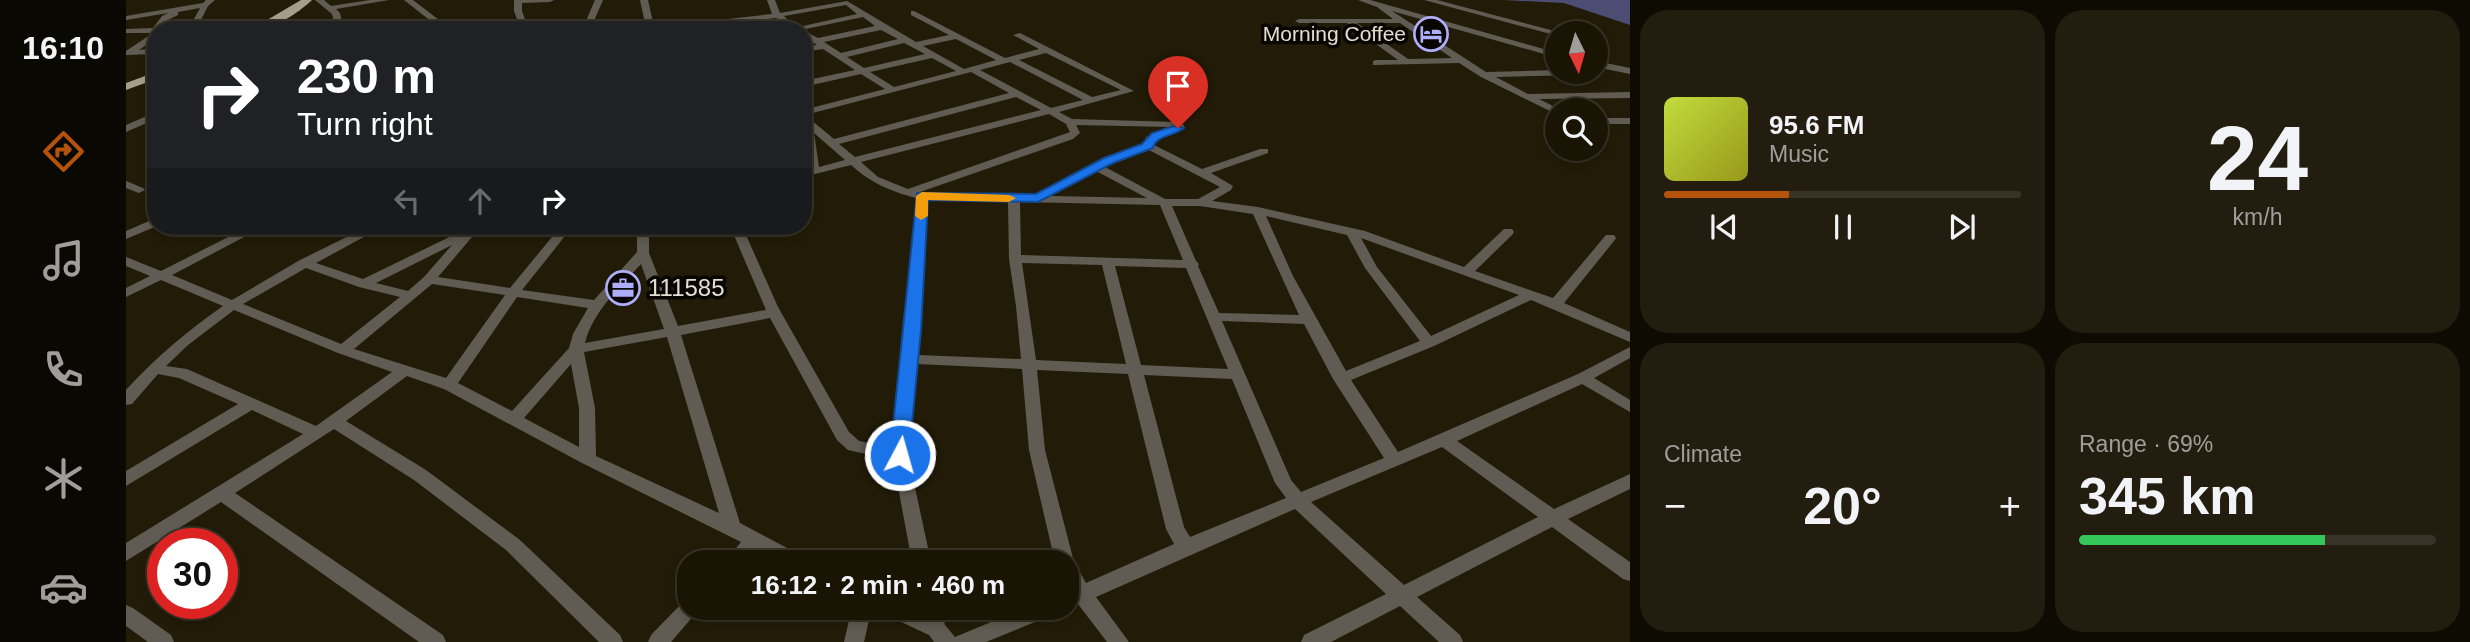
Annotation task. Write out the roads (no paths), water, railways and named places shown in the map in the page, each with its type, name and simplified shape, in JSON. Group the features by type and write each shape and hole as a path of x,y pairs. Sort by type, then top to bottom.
{"main road":[{"path":"273,21 307,0"},
{"path":"281,21 317,0"},
{"path":"126,85 147,77"}],"street":[{"path":"317,0 336,13 338,21"},
{"path":"330,8 385,0"},
{"path":"408,0 435,20"},
{"path":"522,21 518,1 550,0"},
{"path":"590,21 600,0"},
{"path":"644,0 648,21"},
{"path":"771,0 772,9 786,21"},
{"path":"1364,0 1545,53"},
{"path":"1428,0 1545,31"},
{"path":"163,21 167,16 208,3"},
{"path":"197,21 208,3"},
{"path":"734,21 847,3 862,15 933,55 1070,122 1173,124 1180,127 1150,139 1149,146"},
{"path":"1381,7 1484,75 1545,105"},
{"path":"126,19 190,8"},
{"path":"914,13 1090,100"},
{"path":"812,27 862,15"},
{"path":"1299,21 1399,20"},
{"path":"1349,22 1405,61"},
{"path":"1476,34 1495,25"},
{"path":"812,47 882,27"},
{"path":"126,31 147,31"},
{"path":"812,172 1125,92 1128,89 1017,35"},
{"path":"915,45 956,36"},
{"path":"128,53 147,38"},
{"path":"812,38 894,90"},
{"path":"839,56 905,40"},
{"path":"1538,51 1545,48"},
{"path":"812,116 894,90 1046,50"},
{"path":"128,53 147,52"},
{"path":"812,83 933,55"},
{"path":"1376,63 1461,60"},
{"path":"1608,67 1630,71"},
{"path":"1608,69 1630,78"},
{"path":"1484,75 1545,73"},
{"path":"830,143 1015,94"},
{"path":"1527,96 1629,96"},
{"path":"126,129 147,119"},
{"path":"1608,121 1630,121"},
{"path":"915,194 1069,137 1075,133 1070,122"},
{"path":"812,125 874,179 915,194 1165,202 1258,211 1352,232 1556,304 1630,337"},
{"path":"1038,198 1096,167 1149,146 1227,188 1200,204"},
{"path":"1202,173 1264,151"},
{"path":"1096,167 1165,202 1283,483 1297,500 1453,642"},
{"path":"126,184 139,190"},
{"path":"915,194 910,359 900,455 920,550"},
{"path":"1014,199 1015,259 1030,366 1037,450 1062,550"},
{"path":"1258,211 1277,262 1308,320 1341,379 1394,460"},
{"path":"126,235 147,226"},
{"path":"1352,232 1371,268 1429,343"},
{"path":"1466,272 1508,232"},
{"path":"126,293 240,235"},
{"path":"126,399 183,342 234,304 360,235"},
{"path":"364,285 462,235"},
{"path":"343,350 429,280 470,235"},
{"path":"449,385 513,293 559,235"},
{"path":"643,235 643,253 672,330 732,528"},
{"path":"739,235 775,313 843,436 854,446 900,455"},
{"path":"1556,304 1610,238"},
{"path":"588,459 587,408 576,349 580,334 597,304 643,253"},
{"path":"1015,259 1193,264"},
{"path":"126,261 343,350 449,385 588,459 773,550"},
{"path":"305,263 364,285 409,295"},
{"path":"1108,263 1175,529 1186,547"},
{"path":"429,280 597,304"},
{"path":"1341,379 1429,343 1530,295"},
{"path":"513,420 576,349 775,313"},
{"path":"1214,317 1308,320"},
{"path":"1079,595 1186,547 1444,440 1583,378 1630,352"},
{"path":"910,359 1236,374"},
{"path":"155,369 182,373 317,433"},
{"path":"126,553 317,433 405,370"},
{"path":"1583,378 1630,407"},
{"path":"126,479 252,403"},
{"path":"334,421 420,475 513,545 613,642"},
{"path":"1444,440 1630,573"},
{"path":"1311,642 1552,518 1630,481"},
{"path":"223,494 436,642"},
{"path":"745,550 754,540"},
{"path":"1079,601 1119,642"},
{"path":"126,614 164,642"},
{"path":"658,642 679,620"},
{"path":"854,642 859,620"},
{"path":"912,620 941,636"},
{"path":"963,642 1018,620"}],"place":[{"name":"Morning Coffee","path":"1431,34"},
{"name":"111585","path":"623,288"}]}
